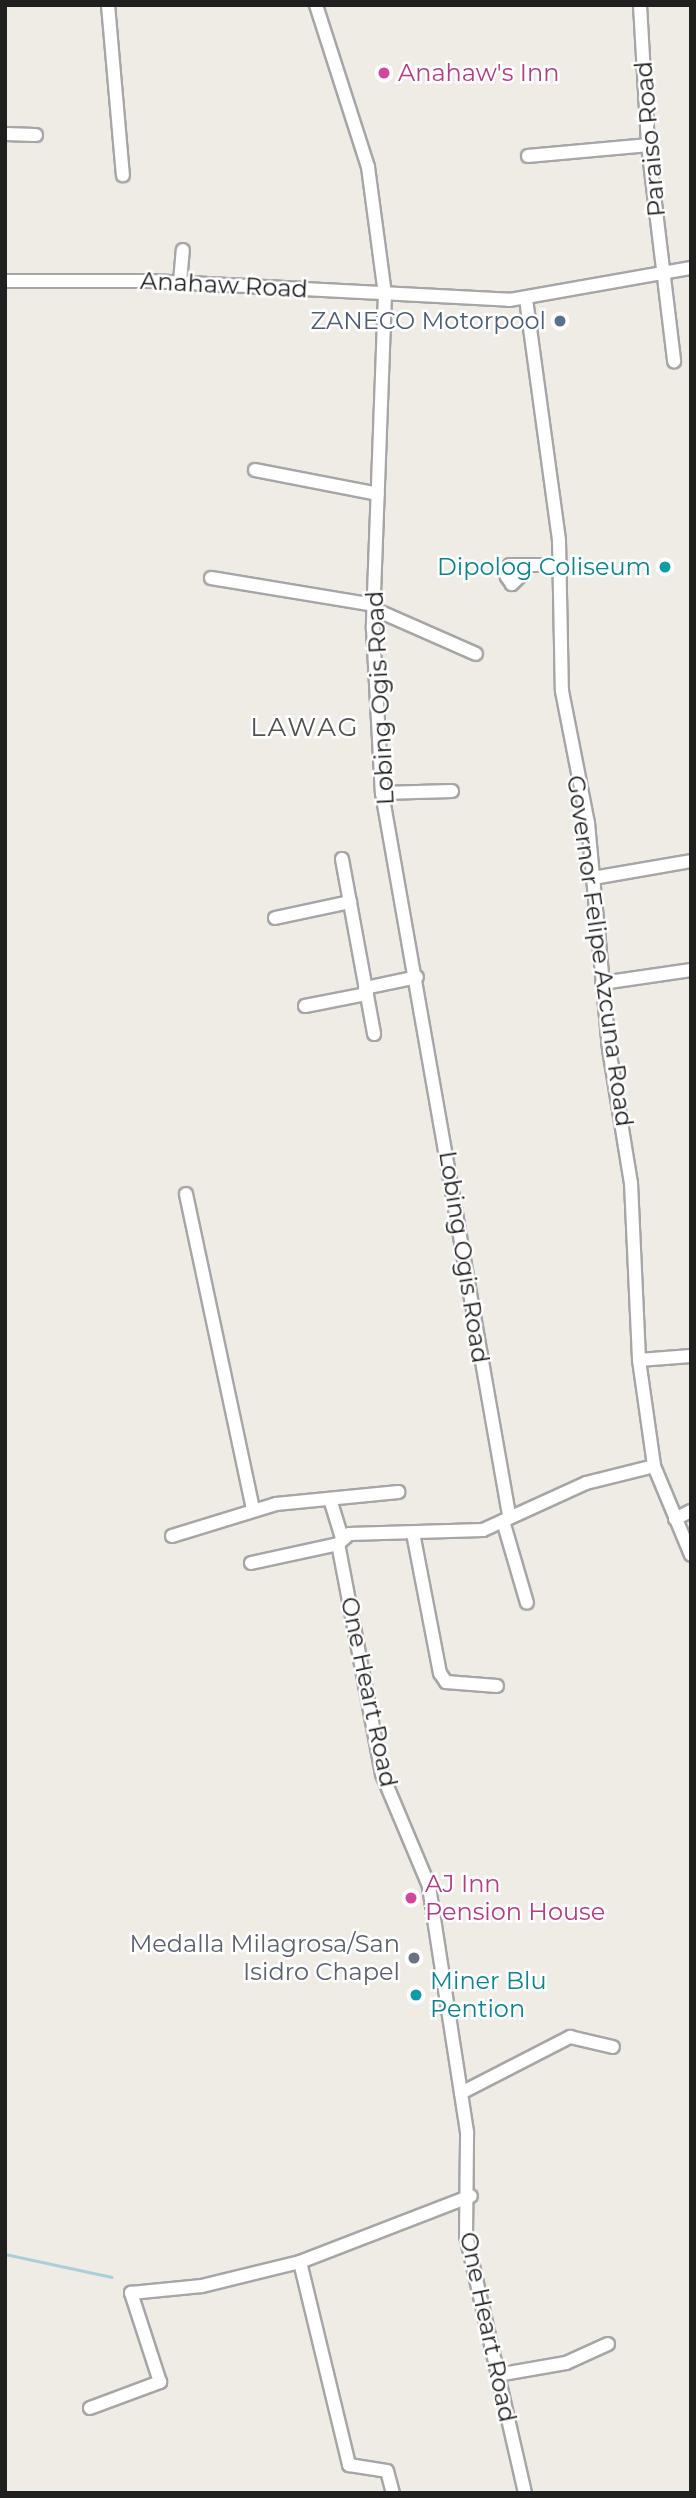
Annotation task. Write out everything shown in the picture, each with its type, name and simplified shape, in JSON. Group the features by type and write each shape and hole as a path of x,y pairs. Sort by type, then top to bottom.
{"street":[{"path":"108,5 123,175"},
{"name":"Lobing Ogis Road","path":"316,5 366,158 385,294 375,607 382,793 417,977 506,1518 527,1603"},
{"name":"Paraiso Road","path":"640,5 648,145 674,361"},
{"path":"5,134 37,135"},
{"path":"528,156 648,145"},
{"path":"180,282 183,250"},
{"name":"Anahaw Road","path":"5,281 180,282 526,299 691,268"},
{"name":"Governor Felipe Azcuna Road","path":"526,299 560,565 562,691 593,878 602,982 631,1183 639,1360 654,1466 691,1555"},
{"path":"255,470 378,494"},
{"path":"518,565 560,565"},
{"path":"211,578 375,607 476,654"},
{"path":"382,793 452,791"},
{"path":"342,859 374,1034"},
{"path":"593,878 691,861"},
{"path":"275,918 350,902"},
{"path":"602,982 691,970"},
{"path":"305,1006 417,977"},
{"path":"186,1194 253,1509"},
{"path":"639,1360 691,1356"},
{"path":"251,1563 340,1541 413,1533 483,1530 605,1477 654,1466"},
{"path":"173,1536 253,1509 398,1492"},
{"name":"One Heart Road","path":"330,1499 382,1774 429,1886 461,2093 471,2196 466,2236 524,2493"},
{"path":"675,1519 691,1511"},
{"path":"413,1533 440,1673 446,1682 497,1686"},
{"path":"461,2093 570,2038 613,2047"},
{"path":"90,2408 160,2382 131,2293 202,2286 300,2262 471,2196"},
{"path":"300,2262 349,2465 387,2471 393,2493"},
{"path":"497,2375 566,2363 608,2344"}],"waterway":[{"path":"5,2254 112,2277"}],"place":[{"name":"Anahaw's Inn","path":"384,73"},
{"name":"ZANECO Motorpool","path":"560,321"},
{"name":"Dipolog Coliseum","path":"665,567"},
{"name":"AJ Inn Pension House","path":"411,1898"},
{"name":"Medalla Milagrosa/San Isidro Chapel","path":"414,1958"},
{"name":"Miner Blu Pention","path":"416,1995"}],"district":[{"name":"LAWAG","path":"305,728"}]}
